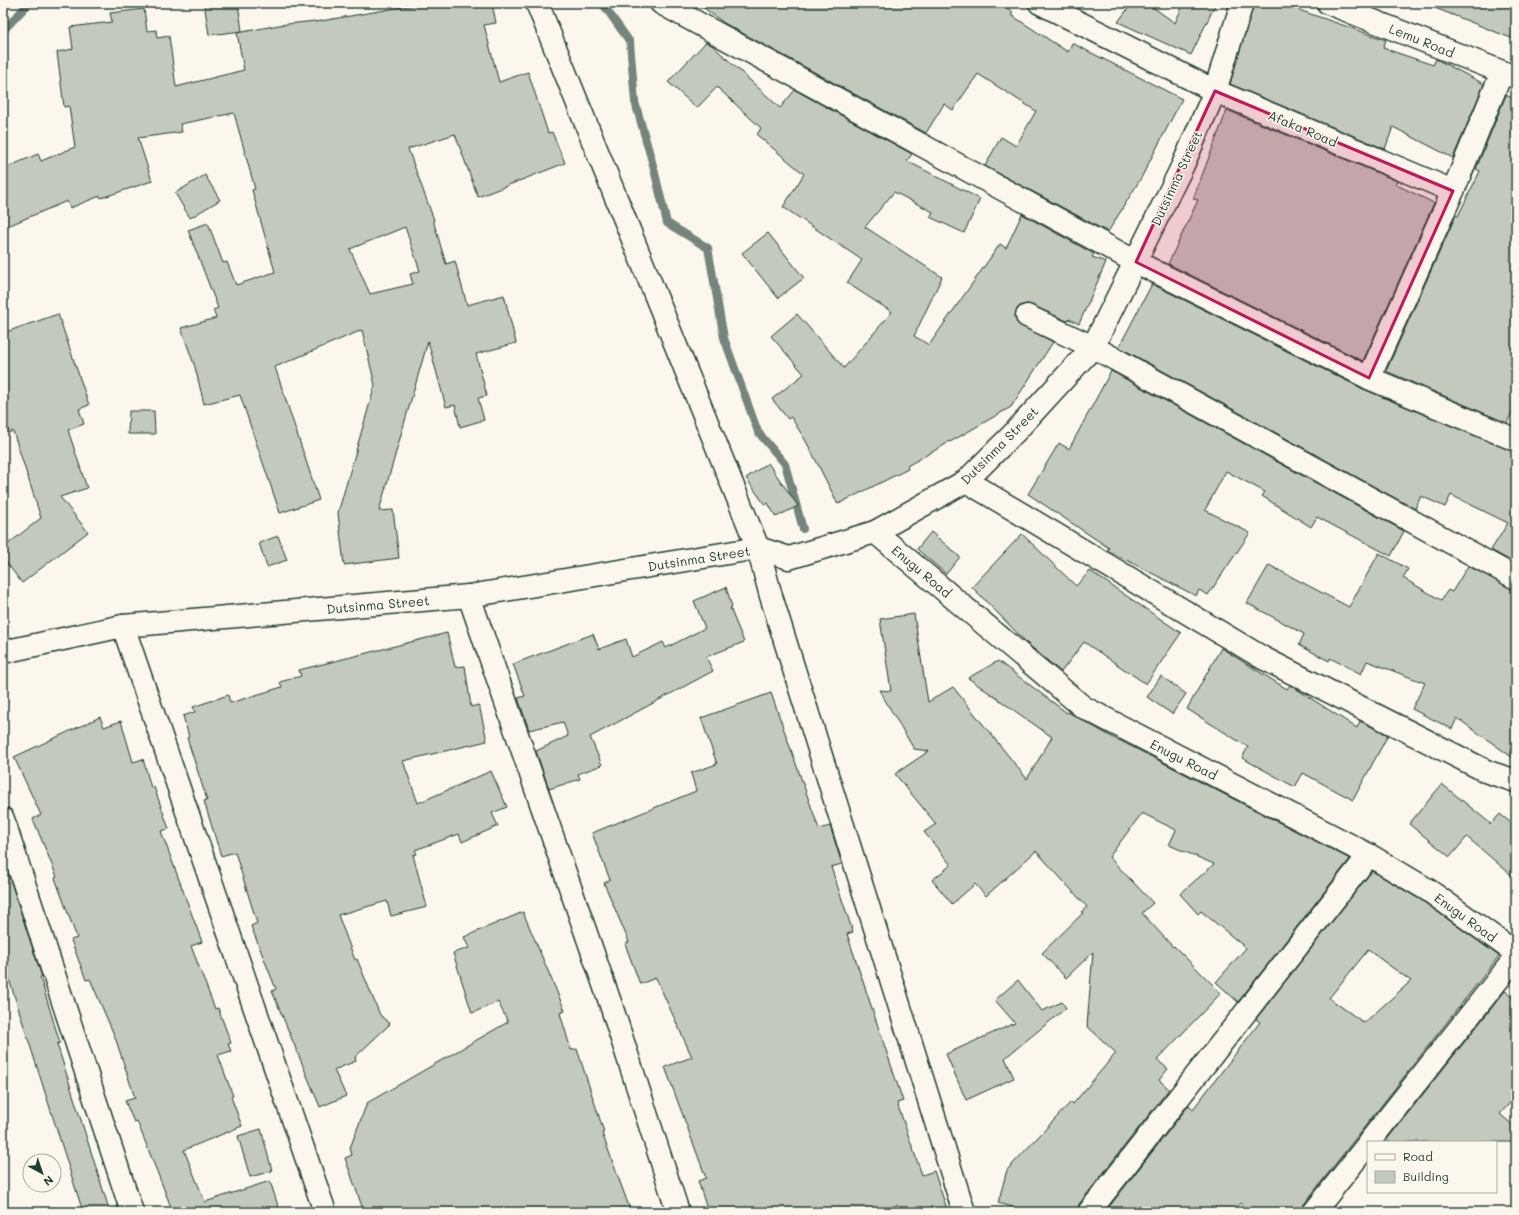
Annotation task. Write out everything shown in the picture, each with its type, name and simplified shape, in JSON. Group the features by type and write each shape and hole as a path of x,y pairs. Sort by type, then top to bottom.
{"street":[{"path":"537,3 758,548 771,596 964,1212"},
{"path":"661,3 1136,262 1369,378 1516,440"},
{"name":"Afaka Road","path":"1040,3 1215,91 1453,190"},
{"name":"Dutsinma Street","path":"3,652 123,626 469,596 758,548 789,558 875,532 966,481 1015,432 1093,347 1183,165 1215,91 1242,3"},
{"name":"Lemu Road","path":"1328,3 1509,74"},
{"path":"1369,378 1453,190 1509,74"},
{"path":"1027,316 1093,347 1516,578"},
{"path":"966,481 1264,658 1488,772 1516,781"},
{"name":"Enugu Road","path":"875,532 1083,707 1369,856 1428,890 1516,953"},
{"path":"469,596 608,998 678,1212"},
{"path":"123,626 324,1212"},
{"path":"3,819 132,1212"},
{"path":"1089,1212 1369,856"},
{"path":"1371,1141 1516,957"},
{"path":"1314,1212 1367,1146"}],"highlighted area":[{"path":"1215,91 1453,191 1369,378 1136,262"}],"building":[{"path":"204,3 238,3 242,31 209,35"},
{"path":"426,3 492,3 496,23 484,25 499,82 528,72 548,133 552,132 565,163 478,197 455,134 408,149 434,220 446,264 455,261 467,305 504,295 516,343 476,354 487,396 478,398 484,420 460,427 455,405 446,407 428,341 379,511 393,510 399,558 344,565 338,513 375,385 362,330 275,367 319,500 280,513 240,395 204,404 195,367 181,328 216,318 213,310 218,308 188,230 208,223 223,263 227,262 236,285 275,272 252,190 255,189 234,113 180,124 182,132 138,138 152,181 101,198 100,196 70,208 67,201 3,228 3,169 38,154 41,161 75,147 69,106 64,107 57,52 73,49 70,27 112,22 110,13 144,9 147,31 156,30 157,38 169,36 176,87 244,70 237,33 279,25 315,22","holes":["405,227 420,271 410,274 413,284 370,294 350,249"]},
{"path":"697,3 1000,3 1013,12 1011,15 1068,52 1072,43 1182,99 1141,178 1108,232 985,166 1001,137 1016,146 1036,111 978,74 953,110 944,104 926,133 724,23"},
{"path":"1132,3 1147,3 1175,23 1184,3 1216,3 1191,55 1118,22"},
{"path":"1254,3 1285,3 1300,8 1299,10 1386,40 1383,48 1433,65 1436,59 1484,84 1453,158 1393,127 1385,149 1230,84"},
{"path":"1516,3 1516,40 1425,4"},
{"path":"706,42 713,46 780,108 795,90 912,154 907,161 980,199 964,233 930,217 933,212 894,192 865,227 942,277 914,336 929,345 1000,244 1006,248 1022,214 1094,254 1092,257 1106,262 1079,324 1069,319 1067,321 1032,305 1026,304 1020,306 1016,310 1015,317 1017,323 1053,342 1011,407 950,442 948,441 946,444 907,466 908,469 838,504 807,443 791,417 788,419 772,399 804,374 771,336 797,314 844,368 892,312 847,283 862,260 783,207 804,174 757,135 761,128 717,87 697,108 668,82"},
{"path":"1506,95 1516,100 1516,403 1507,423 1386,371 1456,215 1458,216 1480,171 1476,169"},
{"path":"1227,110 1397,181 1395,184 1434,203 1363,361 1168,264 1198,200 1193,199"},
{"path":"205,175 220,200 190,218 175,193"},
{"path":"768,233 804,278 778,298 742,253"},
{"path":"1152,284 1363,389 1516,453 1516,564 1491,550 1508,523 1451,495 1445,507 1421,496 1415,509 1119,347"},
{"path":"58,314 89,405 79,409 84,424 68,430 87,488 60,497 88,532 22,583 3,558 3,548 41,518 13,431 9,433 3,415 3,333"},
{"path":"1111,371 1404,531 1391,556 1317,517 1311,527 1262,496 1265,492 1226,471 1205,510 1250,533 1208,595 1199,590 1196,596 1107,550 1109,548 1028,494 1059,443 1069,449"},
{"path":"129,411 154,411 155,434 128,434"},
{"path":"768,463 798,506 776,517 768,503 765,505 746,478"},
{"path":"931,532 960,557 946,574 917,549"},
{"path":"1022,534 1076,586 1090,571 1181,633 1146,684 1084,642 1061,672 1029,645 972,587"},
{"path":"278,536 287,560 267,567 259,543"},
{"path":"1379,553 1408,569 1403,578 1441,600 1448,590 1452,592 1468,566 1516,590 1516,760 1457,718 1452,729 1412,709 1425,683 1367,661 1361,674 1330,658 1329,661 1299,645 1304,634 1247,603 1269,565 1349,607"},
{"path":"726,587 732,607 730,608 744,642 706,657 713,671 590,737 602,765 578,774 580,779 549,789 536,751 568,736 563,722 529,730 518,698 525,696 513,664 593,634 599,649 626,639 632,657 663,642 666,648 705,628 694,601"},
{"path":"914,614 928,702 953,687 1027,779 1052,737 968,678 998,661 1067,713 1068,712 1119,741 1350,859 1238,1002 1216,982 1246,948 1201,911 1198,914 1180,894 1214,864 1169,845 1176,830 1142,813 1109,857 1153,903 1142,913 1173,947 1174,946 1221,993 1157,1060 1168,1069 1159,1080 1169,1089 1079,1204 1077,1212 1030,1212 998,1203 1007,1170 1071,1102 1073,1104 1116,1053 1087,1026 1093,952 1066,978 1042,953 1083,913 1081,912 1087,907 1036,851 986,896 975,884 952,904 932,880 951,865 924,832 936,824 895,774 929,751 914,749 879,690 891,691 880,619"},
{"path":"447,633 455,667 465,666 471,707 478,705 480,709 487,741 403,761 418,803 491,771 507,807 492,813 498,826 462,842 459,834 415,850 417,854 413,855 427,907 391,916 387,901 338,915 355,960 357,959 380,1015 390,1024 355,1057 356,1061 334,1070 346,1096 320,1107 272,991 276,989 251,926 257,923 235,852 221,856 204,801 207,800 187,738 189,737 183,716 195,712 193,707 228,695 230,703 282,687 280,682 301,676 299,670"},
{"path":"1221,648 1287,689 1290,685 1357,728 1360,721 1388,735 1353,800 1303,773 1295,787 1242,758 1248,747 1187,709"},
{"path":"1161,676 1186,694 1172,714 1147,697"},
{"path":"771,693 819,829 830,826 842,864 831,867 853,932 847,934 903,1101 897,1103 922,1175 934,1171 948,1212 900,1212 897,1205 877,1212 708,1212 698,1181 706,1178 665,1067 692,1057 656,978 640,984 625,944 629,942 604,883 610,880 592,833 696,791 691,773 717,764 701,718"},
{"path":"100,717 104,727 121,721 133,762 143,759 151,788 154,787 169,829 161,831 202,942 191,946 215,1009 218,1008 231,1043 228,1044 231,1051 218,1055 242,1126 184,1150 205,1202 270,1181 280,1212 173,1212 137,1121 134,1122 125,1101 135,1098 115,1037 90,979 86,980 71,940 77,938 55,878 57,877 33,819 41,815 14,757"},
{"path":"1442,784 1491,824 1500,814 1516,827 1516,879 1467,837 1450,857 1409,824"},
{"path":"7,870 42,977 40,977 60,1043 57,1044 110,1212 83,1212 3,960 3,871"},
{"path":"1372,871 1421,900 1499,956 1304,1204 1302,1212 1249,1212 1240,1203 1231,1212 1105,1212 1189,1105 1193,1109 1260,1022 1256,1019","holes":["1368,950 1411,981 1364,1023 1329,998"]},
{"path":"523,912 565,1011 560,1013 571,1050 577,1049 604,1132 602,1133 631,1212 364,1212 345,1158 352,1155 350,1148 367,1103 508,1022 498,1002 472,1013 453,953 469,948 464,937"},
{"path":"1018,980 1042,1011 1062,1002 1066,1008 1005,1058 1014,1078 966,1100 946,1054 1015,1023 995,1000"},
{"path":"1505,991 1516,999 1516,1096 1500,1114 1516,1128 1516,1142 1386,1141"},
{"path":"261,1129 272,1171 250,1177 238,1136"}],"waterway":[{"path":"3,31 29,3"},
{"path":"602,3 630,42 635,102 653,165 667,223 708,248 724,338 758,432 785,464 803,529"}]}
